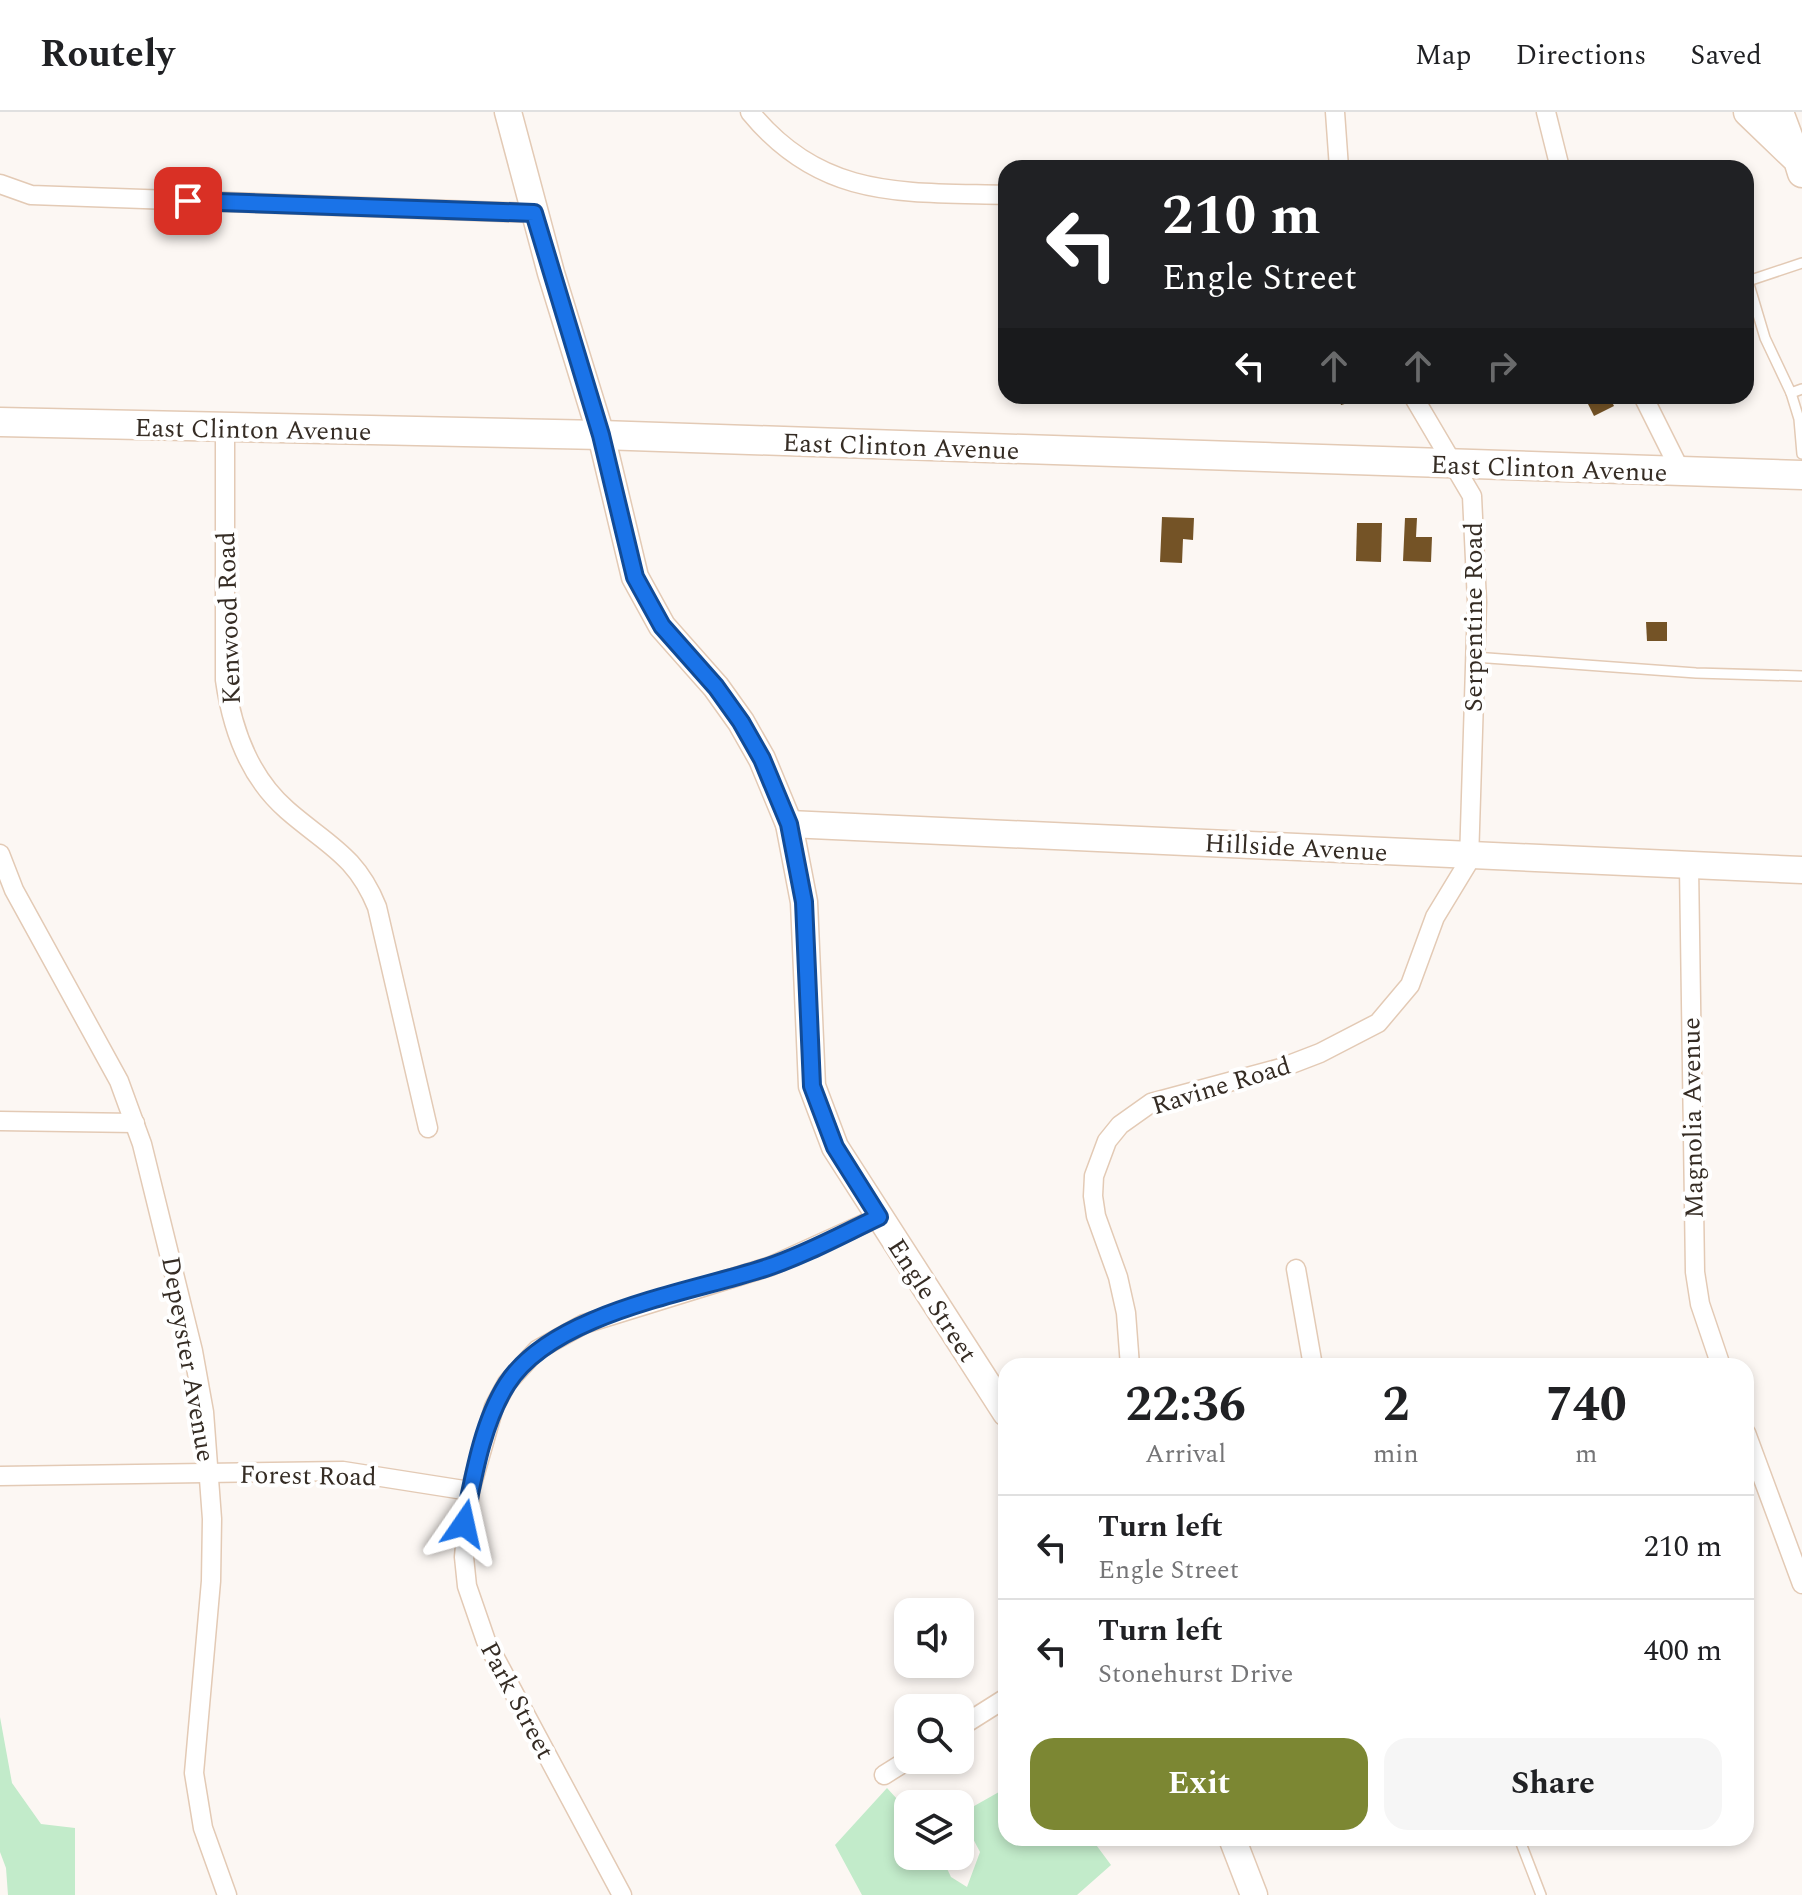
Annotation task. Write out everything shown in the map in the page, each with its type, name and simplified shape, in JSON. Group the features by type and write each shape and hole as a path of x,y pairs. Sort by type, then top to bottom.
{"main road":[{"path":"1748,112 1801,161"},
{"name":"East Clinton Avenue","path":"0,422 601,435 1802,475"}],"street":[{"name":"Engle Street","path":"508,112 534,213 601,435 621,525 646,602 741,722 762,759 789,824 804,902 812,1086 835,1147 998,1401"},
{"path":"750,112 788,150 835,179 891,191 998,195"},
{"path":"1335,112 1338,160"},
{"path":"1546,112 1558,160"},
{"path":"1780,112 1801,161"},
{"path":"0,184 31,195 534,213"},
{"name":"Serpentine Road","path":"1418,404 1472,496 1477,562 1469,855"},
{"path":"1647,404 1681,472"},
{"name":"Kenwood Road","path":"225,429 225,680 229,710 238,739 267,789 285,808 336,845 367,882 377,907 428,1128"},
{"name":"Hillside Avenue","path":"789,824 1802,870"},
{"name":"Depeyster Avenue","path":"0,854 21,903 98,1038 135,1123 193,1351 210,1474 211,1581 194,1773 203,1828 227,1895"},
{"name":"Ravine Road","path":"1129,1358 1123,1301 1096,1216 1093,1196 1094,1176 1107,1141 1120,1125 1151,1103 1281,1068 1332,1047 1378,1023 1396,1006 1410,985 1435,917 1464,872 1469,855"},
{"name":"Magnolia Avenue","path":"1689,866 1695,1272 1700,1304 1718,1358"},
{"path":"0,1121 135,1123"},
{"path":"470,1491 494,1407 507,1383 537,1350 559,1335 584,1324 771,1266 879,1217"},
{"path":"1296,1269 1312,1358"},
{"path":"1754,1459 1802,1584"},
{"name":"Forest Road","path":"0,1476 343,1471 470,1491"},
{"name":"Park Street","path":"470,1491 464,1557 474,1614 622,1895"},
{"path":"974,1718 998,1703"},
{"path":"884,1775 894,1769"},
{"path":"1235,1846 1254,1895"}],"lane":[{"path":"1754,279 1802,263"},
{"path":"1754,301 1765,338 1791,393 1799,419 1802,454"},
{"path":"1791,393 1802,389"},
{"path":"1474,657 1696,673 1802,676"},
{"path":"1522,1846 1541,1895"}],"green space":[{"path":"0,1717 12,1783 41,1824 75,1828 75,1895 8,1895 6,1868 0,1852"},
{"path":"887,1788 894,1796 894,1870 948,1870 951,1877 967,1887 980,1852 974,1841 974,1806 998,1793 998,1846 1097,1846 1111,1865 1077,1895 862,1895 835,1845"}],"building":[{"path":"1588,404 1613,404 1614,406 1594,416"},
{"path":"1162,517 1194,518 1193,540 1183,539 1182,563 1160,562"},
{"path":"1405,518 1417,518 1416,537 1432,537 1431,562 1403,561"},
{"path":"1357,523 1382,523 1381,562 1356,561"},
{"path":"1646,622 1667,622 1667,641 1647,641"}],"route":[{"path":"188,201 534,213 601,435 635,577 646,602 662,626 716,687 741,722 762,759 789,824 804,902 812,1086 835,1147 879,1217 771,1266 584,1324 559,1335 537,1350 507,1383 494,1407 464,1524"}]}
